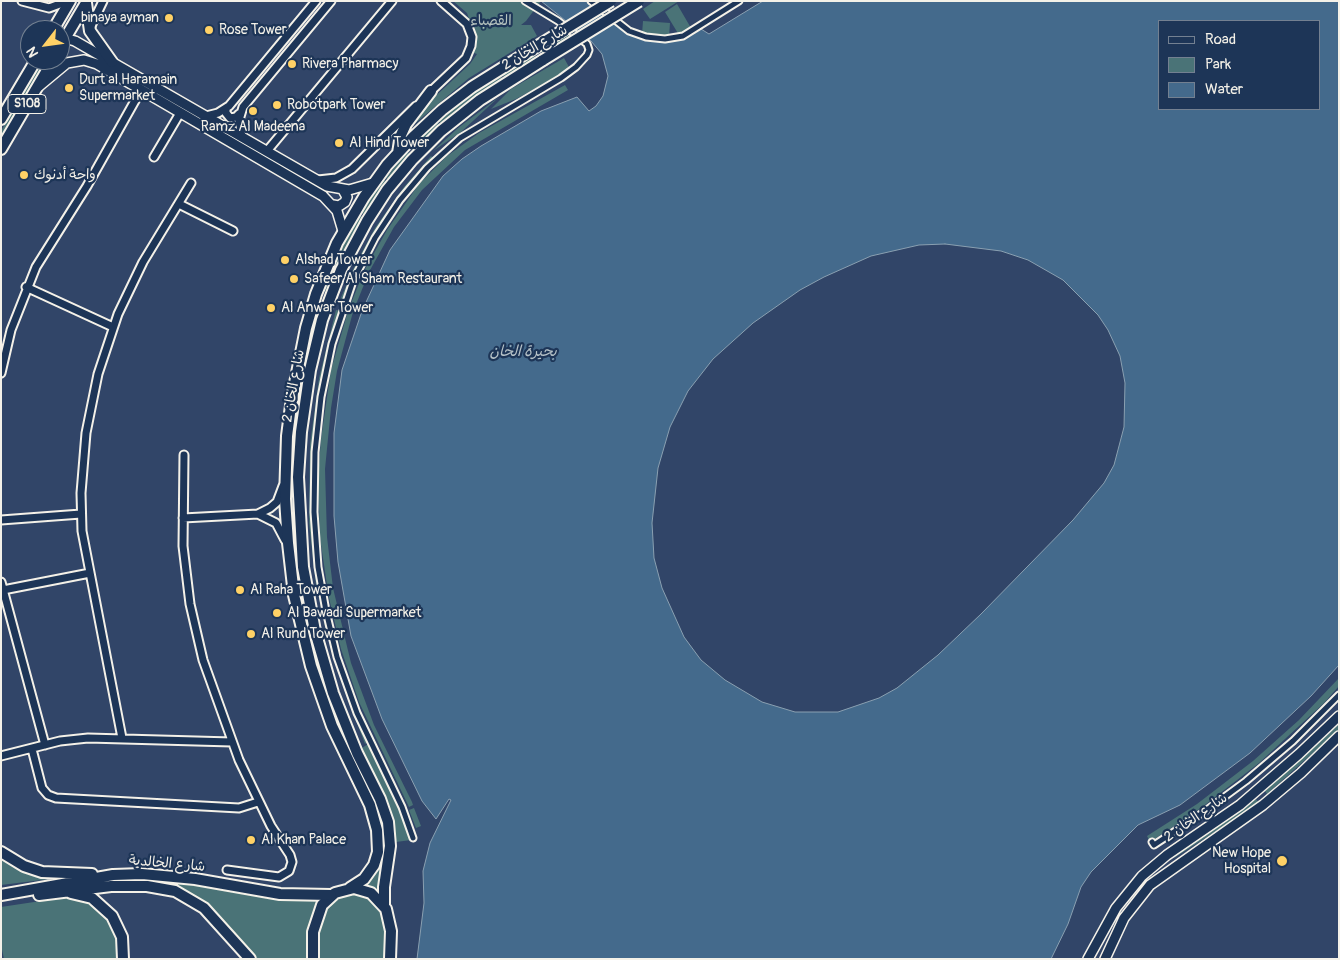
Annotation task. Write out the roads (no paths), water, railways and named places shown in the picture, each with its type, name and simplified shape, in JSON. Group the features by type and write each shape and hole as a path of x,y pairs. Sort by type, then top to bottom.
{"main road":[{"path":"59,20 69,1"},
{"name":"شارع الخان 2","path":"350,888 364,879 374,865 378,852 377,830 373,813 339,744 316,681 299,619 288,543 285,480 290,410 306,328 323,276 343,232 374,183 398,153 427,123 457,98 611,1"},
{"name":"شارع الخان 2","path":"390,959 392,931 384,905 384,887 390,846 388,822 380,799 349,733 331,686 315,631 303,567 298,477 301,432 310,370 322,320 341,270 366,221 387,190 412,160 441,131 480,100 639,1"},
{"path":"87,2 90,31 112,62"},
{"path":"70,27 87,2"},
{"name":"S108","path":"1,119 30,70"},
{"name":"S108","path":"1,149 47,70"},
{"path":"398,153 401,135 406,124 431,91"},
{"path":"1,852 24,866 42,872 113,875"},
{"name":"شارع الخالدية","path":"6,898 113,875 170,876 263,892 306,896 331,895 350,888"},
{"name":"شارع الخالدية","path":"6,898 127,886 175,891 204,908 250,959"},
{"path":"350,888 371,893 384,905"},
{"path":"63,891 85,895 108,911 120,932 123,959"},
{"path":"313,959 312,941 315,924 322,905 331,895"}],"street":[{"path":"25,2 49,8 69,1"},
{"path":"90,31 93,19 103,1"},
{"path":"206,116 226,108 316,1"},
{"path":"226,108 230,118 234,118 239,114 245,104 331,1"},
{"path":"267,151 392,1"},
{"path":"318,180 336,178 352,169 466,58 471,46 472,37 467,24 441,1"},
{"path":"413,838 402,807 357,713 337,657 327,617 318,567 314,512 315,452 320,403 332,344 349,290 370,246 400,200 427,168 460,138 561,78 579,65 587,55 589,50 587,44 558,22 525,1"},
{"path":"591,1 629,31 646,37 665,40 683,36 740,1"},
{"path":"70,41 112,62 328,186 344,190 359,189 374,183"},
{"path":"36,88 60,67 80,60 97,64 323,196 333,206 343,232"},
{"path":"1,373 11,330 26,287 36,267 87,186 141,90"},
{"path":"154,157 180,113"},
{"path":"239,114 242,137"},
{"path":"122,738 90,573 81,514 84,452 91,403 113,327 143,262 191,183"},
{"path":"333,206 339,206 345,202 346,194 344,190"},
{"path":"179,204 233,231"},
{"path":"26,287 113,327"},
{"path":"184,454 183,551 196,632 212,688 232,742 258,802 277,838 290,855 290,868 283,876 275,878 227,870"},
{"path":"183,518 258,514 277,502 285,480"},
{"path":"1,520 81,514"},
{"path":"258,514 276,523 288,543"},
{"path":"45,745 2,586 90,573"},
{"path":"1152,842 1154,845 1199,816 1246,781 1293,740 1339,695"},
{"name":"شارع الخان 2","path":"1088,959 1122,900 1150,869 1167,855 1240,805 1299,754 1339,716"},
{"name":"شارع الخان 2","path":"1105,959 1130,909 1158,878 1263,805 1301,773 1339,736"},
{"path":"1,756 45,745 88,738 232,742"},
{"path":"32,749 42,788 48,795 56,798 239,808 258,802"},
{"path":"1167,855 1174,866"},
{"path":"1150,869 1158,878"}],"water":[{"name":"بحيرة الخان","path":"541,1 587,1 625,31 638,38 659,42 678,40 701,29 709,34 763,1 1339,1 1339,665 1311,696 1250,753 1180,805 1138,825 1091,872 1081,887 1068,924 1051,959 417,959 424,903 423,871 430,843 451,800 449,799 436,819 422,801 382,719 351,636 338,562 334,516 334,433 342,370 362,311 390,250 443,176 462,159 481,146 541,111 577,97 589,111 596,106 603,96 608,76 602,54 591,41","holes":["945,244 1001,251 1028,260 1063,280 1098,315 1108,330 1120,356 1125,383 1124,427 1114,465 1104,483 1073,520 981,614 938,655 897,688 879,698 838,712 795,712 762,702 725,680 701,660 684,637 662,588 654,558 652,523 658,468 670,427 688,391 713,359 753,323 800,290 824,277 871,256 919,245"]}],"place":[{"name":"binaya ayman","path":"169,18"},
{"name":"Rose Tower","path":"209,30"},
{"name":"Rivera Pharmacy","path":"292,64"},
{"name":"Durt al Haramain Supermarket","path":"69,88"},
{"name":"Robotpark Tower","path":"277,105"},
{"name":"Ramz Al Madeena","path":"253,111"},
{"name":"Al Hind Tower","path":"339,143"},
{"name":"واحة أدنوك","path":"24,175"},
{"name":"Alshad Tower","path":"285,260"},
{"name":"Safeer Al Sham Restaurant","path":"294,279"},
{"name":"Al Anwar Tower","path":"271,308"},
{"name":"Al Raha Tower","path":"240,590"},
{"name":"Al Bawadi Supermarket","path":"277,613"},
{"name":"Al Rund Tower","path":"251,634"},
{"name":"Al Khan Palace","path":"251,840"},
{"name":"New Hope Hospital","path":"1282,861"}],"park label":[{"name":"القصباء","path":"491,21"}]}
